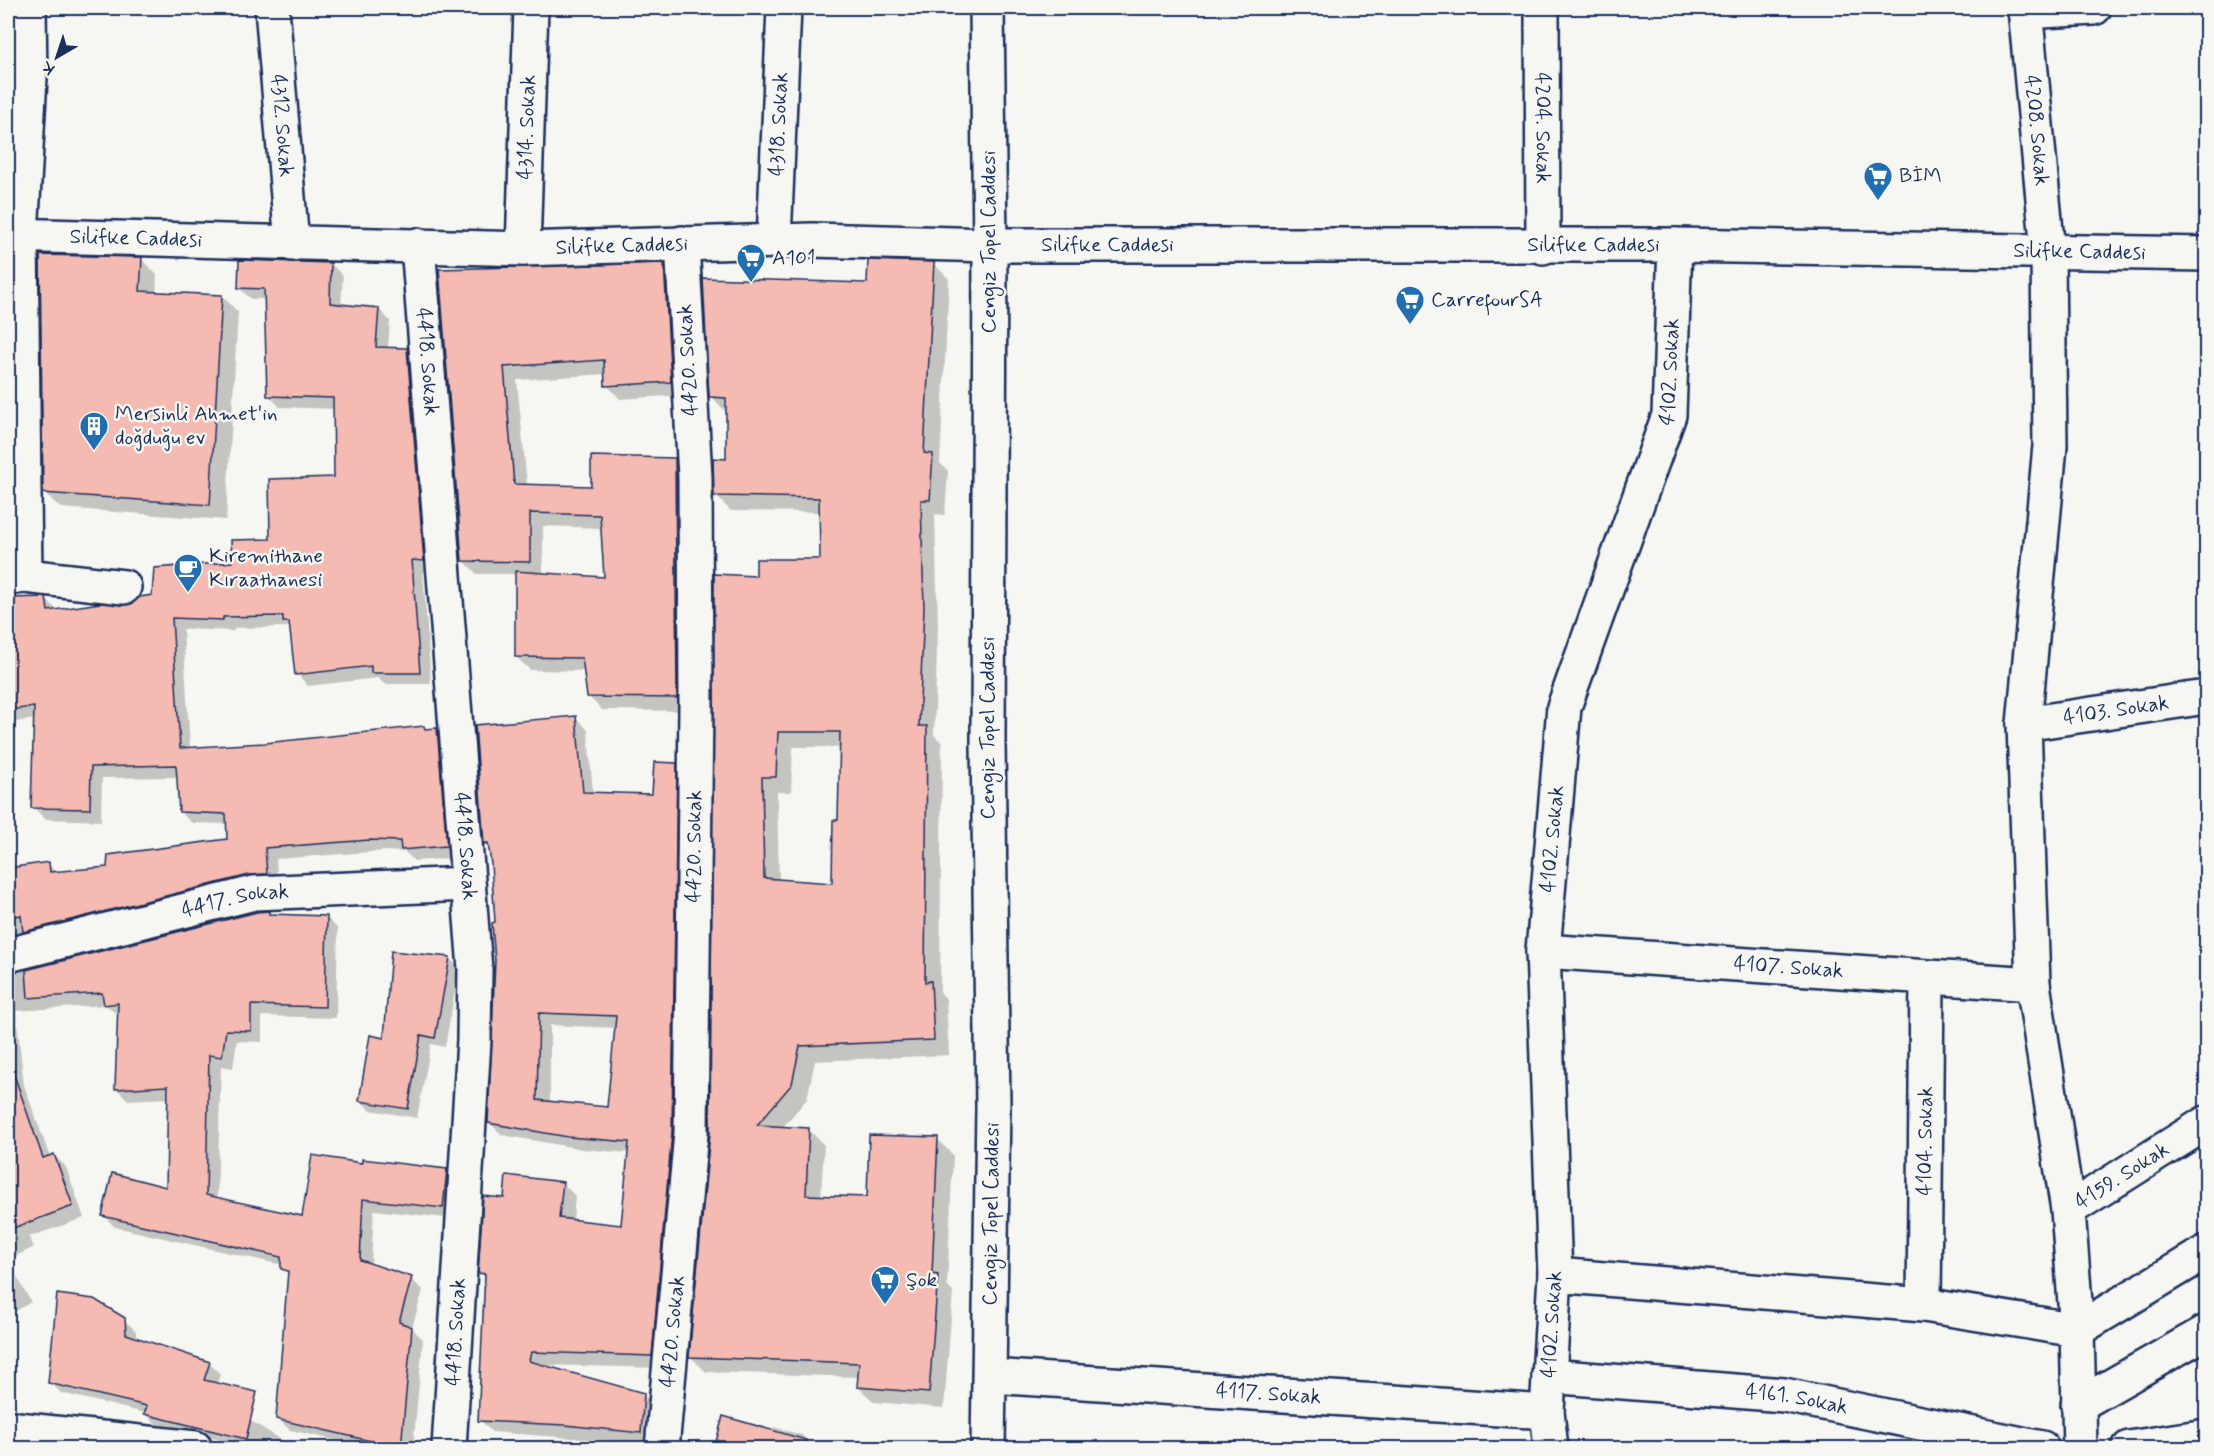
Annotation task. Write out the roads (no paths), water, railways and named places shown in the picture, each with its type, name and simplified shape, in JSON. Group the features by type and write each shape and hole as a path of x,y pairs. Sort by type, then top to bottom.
{"street":[{"path":"29,8 30,78 14,235 16,577 124,587"},
{"name":"4312. Sokak","path":"272,8 292,244"},
{"name":"4314. Sokak","path":"523,249 531,8"},
{"name":"4318. Sokak","path":"774,240 784,8"},
{"name":"Cengiz Topel Caddesi","path":"987,8 990,245 988,743 993,1106 988,1449"},
{"name":"4204. Sokak","path":"1542,8 1543,247"},
{"path":"2025,10 2094,8"},
{"name":"4208. Sokak","path":"2025,10 2048,252 2050,446 2024,724 2033,984 2068,1210 2077,1330 2080,1449"},
{"name":"Silifke Caddesi","path":"14,235 523,249 774,240 990,245 1543,247 1675,245 2206,254"},
{"name":"4420. Sokak","path":"662,1449 692,1133 696,718 695,489 682,243"},
{"name":"4418. Sokak","path":"418,245 476,969 474,1040 449,1449"},
{"name":"4102. Sokak","path":"1551,1449 1547,1412 1555,1275 1543,951 1564,707 1669,415 1675,245"},
{"name":"4103. Sokak","path":"2024,724 2206,697"},
{"name":"4417. Sokak","path":"8,955 254,893 468,884"},
{"name":"4107. Sokak","path":"1543,951 2033,984"},
{"name":"4104. Sokak","path":"1924,1305 1927,977"},
{"name":"4159. Sokak","path":"2068,1210 2206,1123"},
{"path":"1555,1275 1924,1305 2077,1330 2206,1252"},
{"path":"2078,1405 2206,1332"},
{"name":"4117. Sokak","path":"990,1376 1547,1412"},
{"name":"4161. Sokak","path":"1549,1376 1784,1395 2042,1449"},
{"path":"8,1428 195,1449"},
{"path":"2129,1449 2206,1436"}],"place":[{"name":"BİM","path":"1878,202"},
{"name":"A101","path":"751,284"},
{"name":"CarrefourSA","path":"1410,326"},
{"name":"Mersinli Ahmet'in doğduğu ev","path":"94,452"},
{"name":"Kiremithane Kıraathanesi","path":"188,594"},
{"name":"Şok","path":"885,1306"}]}
